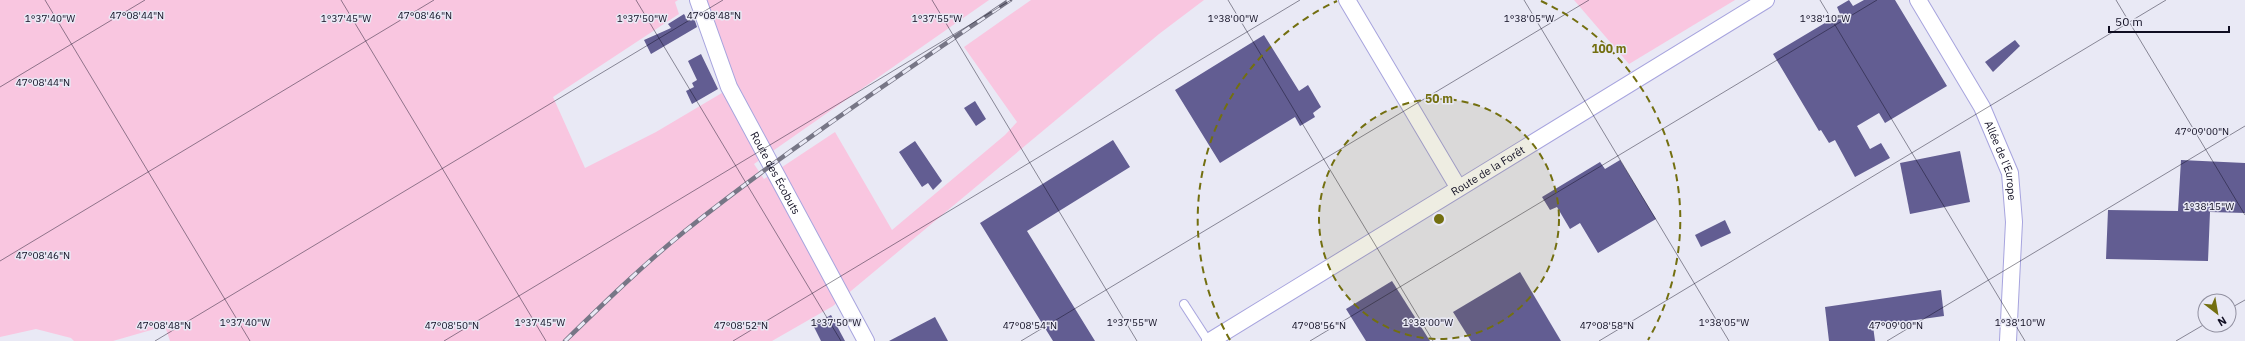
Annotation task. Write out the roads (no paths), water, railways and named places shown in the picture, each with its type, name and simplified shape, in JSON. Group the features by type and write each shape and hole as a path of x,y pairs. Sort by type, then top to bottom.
{"street":[{"name":"Route des Écobuts","path":"698,0 729,87 866,341"},
{"path":"1347,0 1458,187"},
{"name":"Route de la Forêt","path":"1209,341 1458,187 1766,0"},
{"name":"Allée de l'Europe","path":"1918,0 1982,108 2010,173 2014,222 2008,341"}],"lane":[{"path":"1184,304 1209,341"}],"railway":[{"path":"565,341 654,257 724,200 845,112 1010,0"}]}
